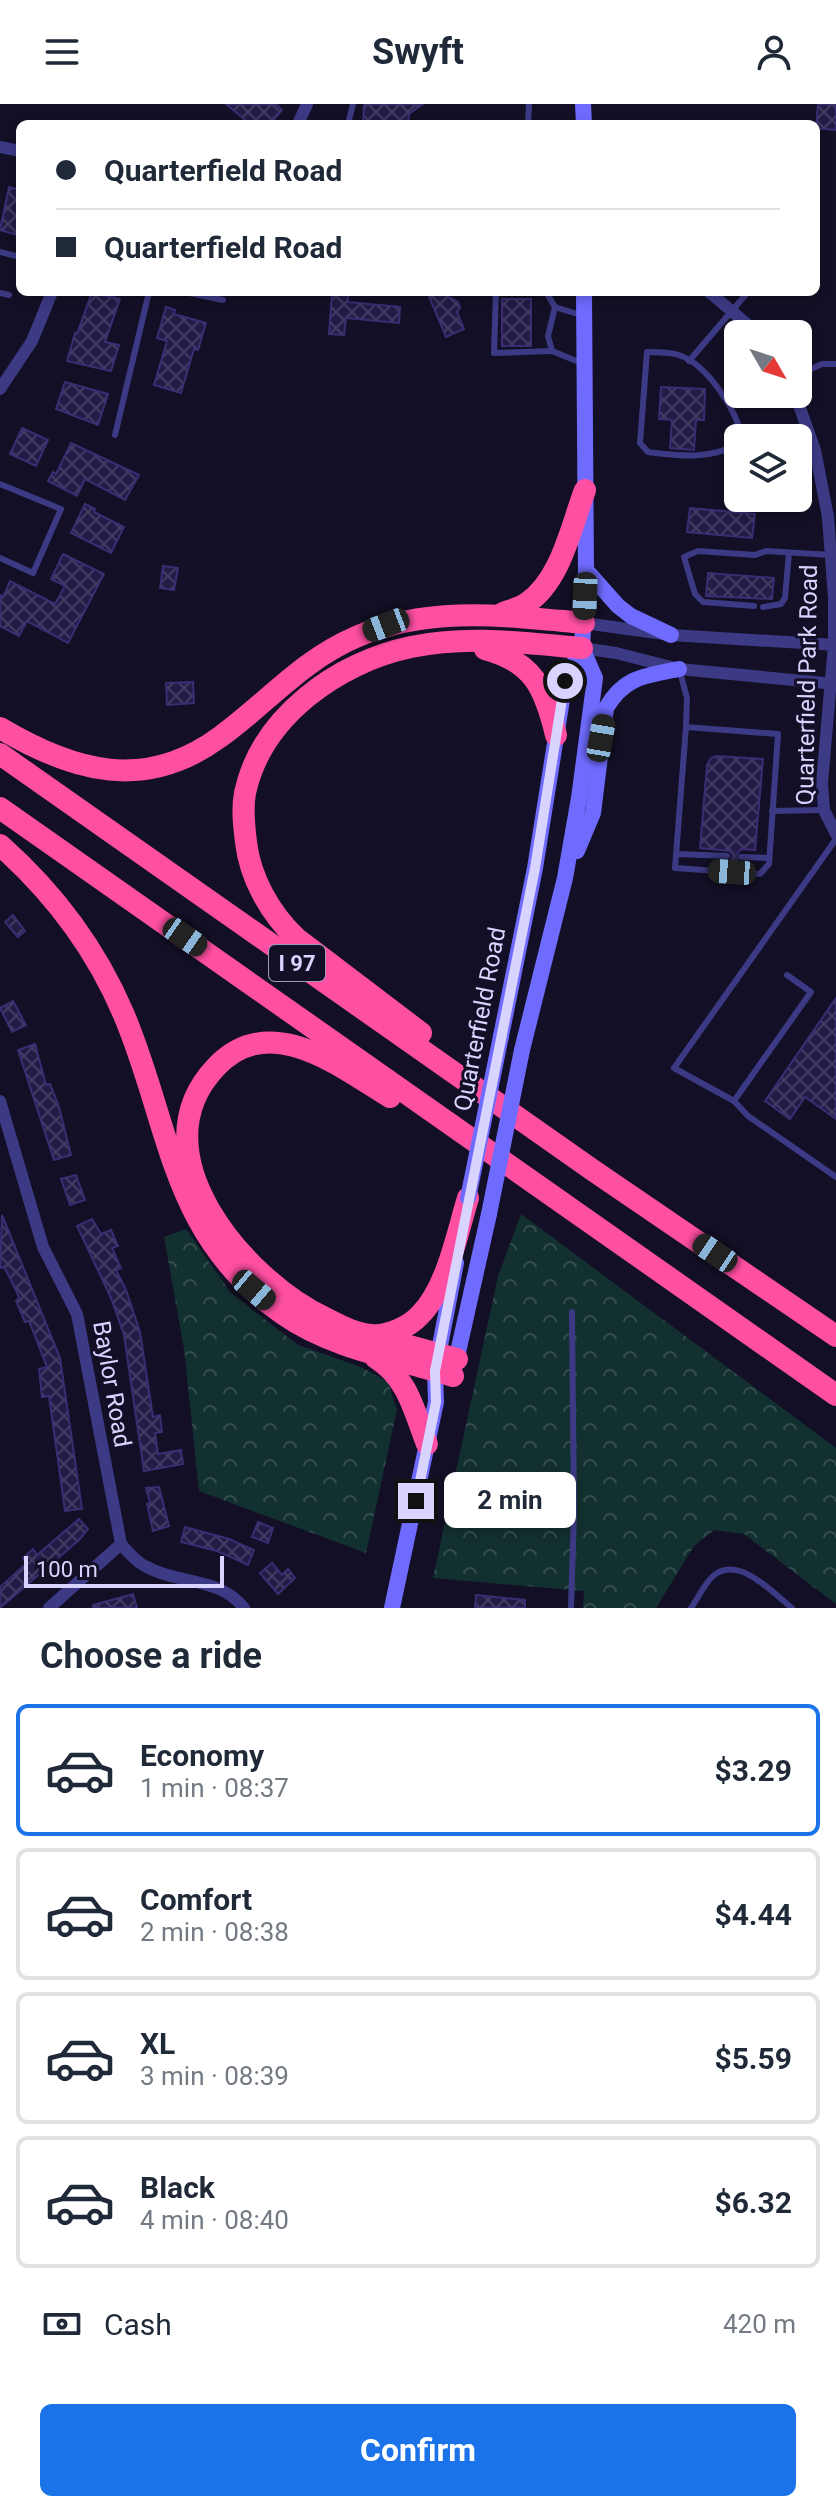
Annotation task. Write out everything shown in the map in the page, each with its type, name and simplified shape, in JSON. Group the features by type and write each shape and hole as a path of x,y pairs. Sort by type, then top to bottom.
{"highway":[{"path":"498,615 525,605 548,581 585,490"},
{"path":"0,728 45,753 106,771 136,771 167,765 194,754 221,737 301,668 357,636 415,618 452,614 584,623"},
{"path":"453,640 499,653 525,668 542,689 556,735"},
{"path":"582,648 453,640 409,647 371,659 336,677 289,713 257,756 244,796 247,850 254,875 282,924 594,1171"},
{"name":"I 97","path":"0,754 594,1171 836,1336"},
{"name":"I 97","path":"0,808 836,1395"},
{"path":"0,845 63,910 108,979 139,1056 190,1208 226,1263 282,1314 311,1332 368,1343 446,1365"},
{"path":"427,1444 399,1376 368,1343 290,1299 264,1278 239,1251 204,1200 188,1155 187,1126 194,1096 219,1063 240,1050 281,1042 305,1047 571,1207"},
{"path":"368,1343 413,1322 431,1303 468,1198"}],"main road":[{"name":"Quarterfield Road","path":"446,1365 468,1198 535,868 565,681 582,648 586,570 584,296"},
{"path":"586,570 631,616 671,635"},
{"name":"Quarterfield Road","path":"392,1608 436,1402 489,1214 522,1050 565,878 595,678 582,648"},
{"path":"565,878 593,813 606,708 624,684 638,677 679,669"}],"street":[{"path":"0,389 32,341 50,296"},
{"path":"714,296 742,320"},
{"name":"Quarterfield Park Road","path":"812,441 831,506 835,645 822,783 824,810 836,837"},
{"path":"584,623 671,635 835,645"},
{"path":"582,648 679,669 833,683"},
{"name":"Baylor Road","path":"2,1110 43,1247 77,1314 121,1544"},
{"path":"49,1608 121,1544 147,1568 222,1588 235,1596 244,1608"}],"lane":[{"path":"0,293 9,295"},
{"path":"115,435 148,296"},
{"path":"204,296 223,300"},
{"path":"496,296 494,353 552,351 584,364"},
{"path":"548,296 555,307 584,316"},
{"path":"689,361 744,296"},
{"path":"552,351 548,336 555,307"},
{"path":"724,451 704,456 648,452 643,448 640,443 647,352 674,354 689,361 725,399 738,424"},
{"path":"812,369 822,364 836,364"},
{"path":"0,484 61,509 33,573 0,558"},
{"path":"754,606 703,602 695,594 684,557 698,551 831,555"},
{"path":"763,607 781,604 785,598 789,553"},
{"path":"679,669 687,698 675,868 760,874 766,869 769,858 778,734 686,727"},
{"path":"772,811 824,810"},
{"path":"836,837 674,1068 734,1101 748,1116 836,1177"},
{"path":"676,854 727,856"},
{"path":"741,857 769,858"},
{"path":"734,1101 811,992 787,975"},
{"path":"571,1608 574,1587 572,1312"},
{"path":"691,1608 713,1575 727,1569 744,1571 792,1608"}],"green space":[{"path":"521,1214 836,1448 836,1604 744,1534 714,1530 694,1546 656,1608 583,1608 584,1591 433,1578 498,1276"},
{"path":"186,1229 231,1293 298,1345 361,1367 388,1382 397,1410 366,1553 199,1491 184,1349 164,1237"}],"building":[{"path":"226,104 276,104 282,110 273,120 245,120"},
{"path":"364,104 423,104 409,114 408,120 363,120"},
{"path":"818,104 836,104 836,130 820,128 820,120 817,120"},
{"path":"9,187 16,189 16,235 0,230"},
{"path":"91,296 120,299 105,342 119,345 111,371 67,361"},
{"path":"332,296 348,296 348,302 400,307 399,323 346,318 344,335 329,334"},
{"path":"429,296 447,296 458,302 460,308 457,312 464,329 446,337"},
{"path":"502,299 531,299 531,346 502,346"},
{"path":"166,307 175,310 174,314 206,323 198,350 194,349 181,393 154,385 167,341 157,338"},
{"path":"65,382 108,394 98,425 56,409"},
{"path":"661,387 705,389 704,420 696,420 694,450 670,448 672,420 659,419"},
{"path":"22,428 48,440 36,466 10,454"},
{"path":"71,443 139,475 125,500 85,479 77,496 48,481 53,472 56,474"},
{"path":"85,504 124,527 111,553 71,533"},
{"path":"690,508 755,514 752,538 687,532"},
{"path":"63,554 104,574 68,643 27,621 19,636 0,626 0,595 3,597 10,581 55,604 65,586 51,579"},
{"path":"163,566 178,568 174,590 160,588"},
{"path":"708,573 774,578 772,599 706,596"},
{"path":"193,682 194,703 167,705 166,683"},
{"path":"711,758 763,759 755,850 741,849 736,855 737,861 731,860 733,855 730,851 700,848 707,765"},
{"path":"13,915 25,931 18,937 5,922"},
{"path":"836,998 836,1119 805,1097 790,1119 765,1101"},
{"path":"13,1001 26,1025 12,1032 0,1008"},
{"path":"35,1044 46,1085 50,1084 59,1107 71,1155 54,1160 18,1050"},
{"path":"76,1175 85,1200 70,1205 61,1179"},
{"path":"2,1215 60,1358 82,1509 65,1511 49,1396 42,1397 39,1369 47,1367 29,1321 25,1322 16,1301 19,1297 12,1282 4,1267 0,1268"},
{"path":"92,1219 101,1234 111,1230 118,1246 112,1248 121,1268 116,1270 140,1332 153,1417 160,1415 162,1432 155,1433 158,1454 181,1450 183,1464 144,1471 124,1335 111,1298 77,1226"},
{"path":"159,1487 169,1526 153,1531 146,1488"},
{"path":"79,1519 88,1529 79,1540 0,1608 0,1587 27,1563 23,1558 33,1549 37,1555"},
{"path":"258,1522 273,1528 268,1543 252,1537"},
{"path":"185,1527 229,1539 254,1550 248,1565 217,1551 181,1542"},
{"path":"272,1563 282,1575 288,1569 295,1578 278,1594 260,1573"},
{"path":"133,1594 137,1608 93,1608 93,1605"},
{"path":"476,1595 525,1600 525,1608 475,1608"}],"route":[{"path":"416,1501 436,1402 435,1371 535,868 565,681"}]}
